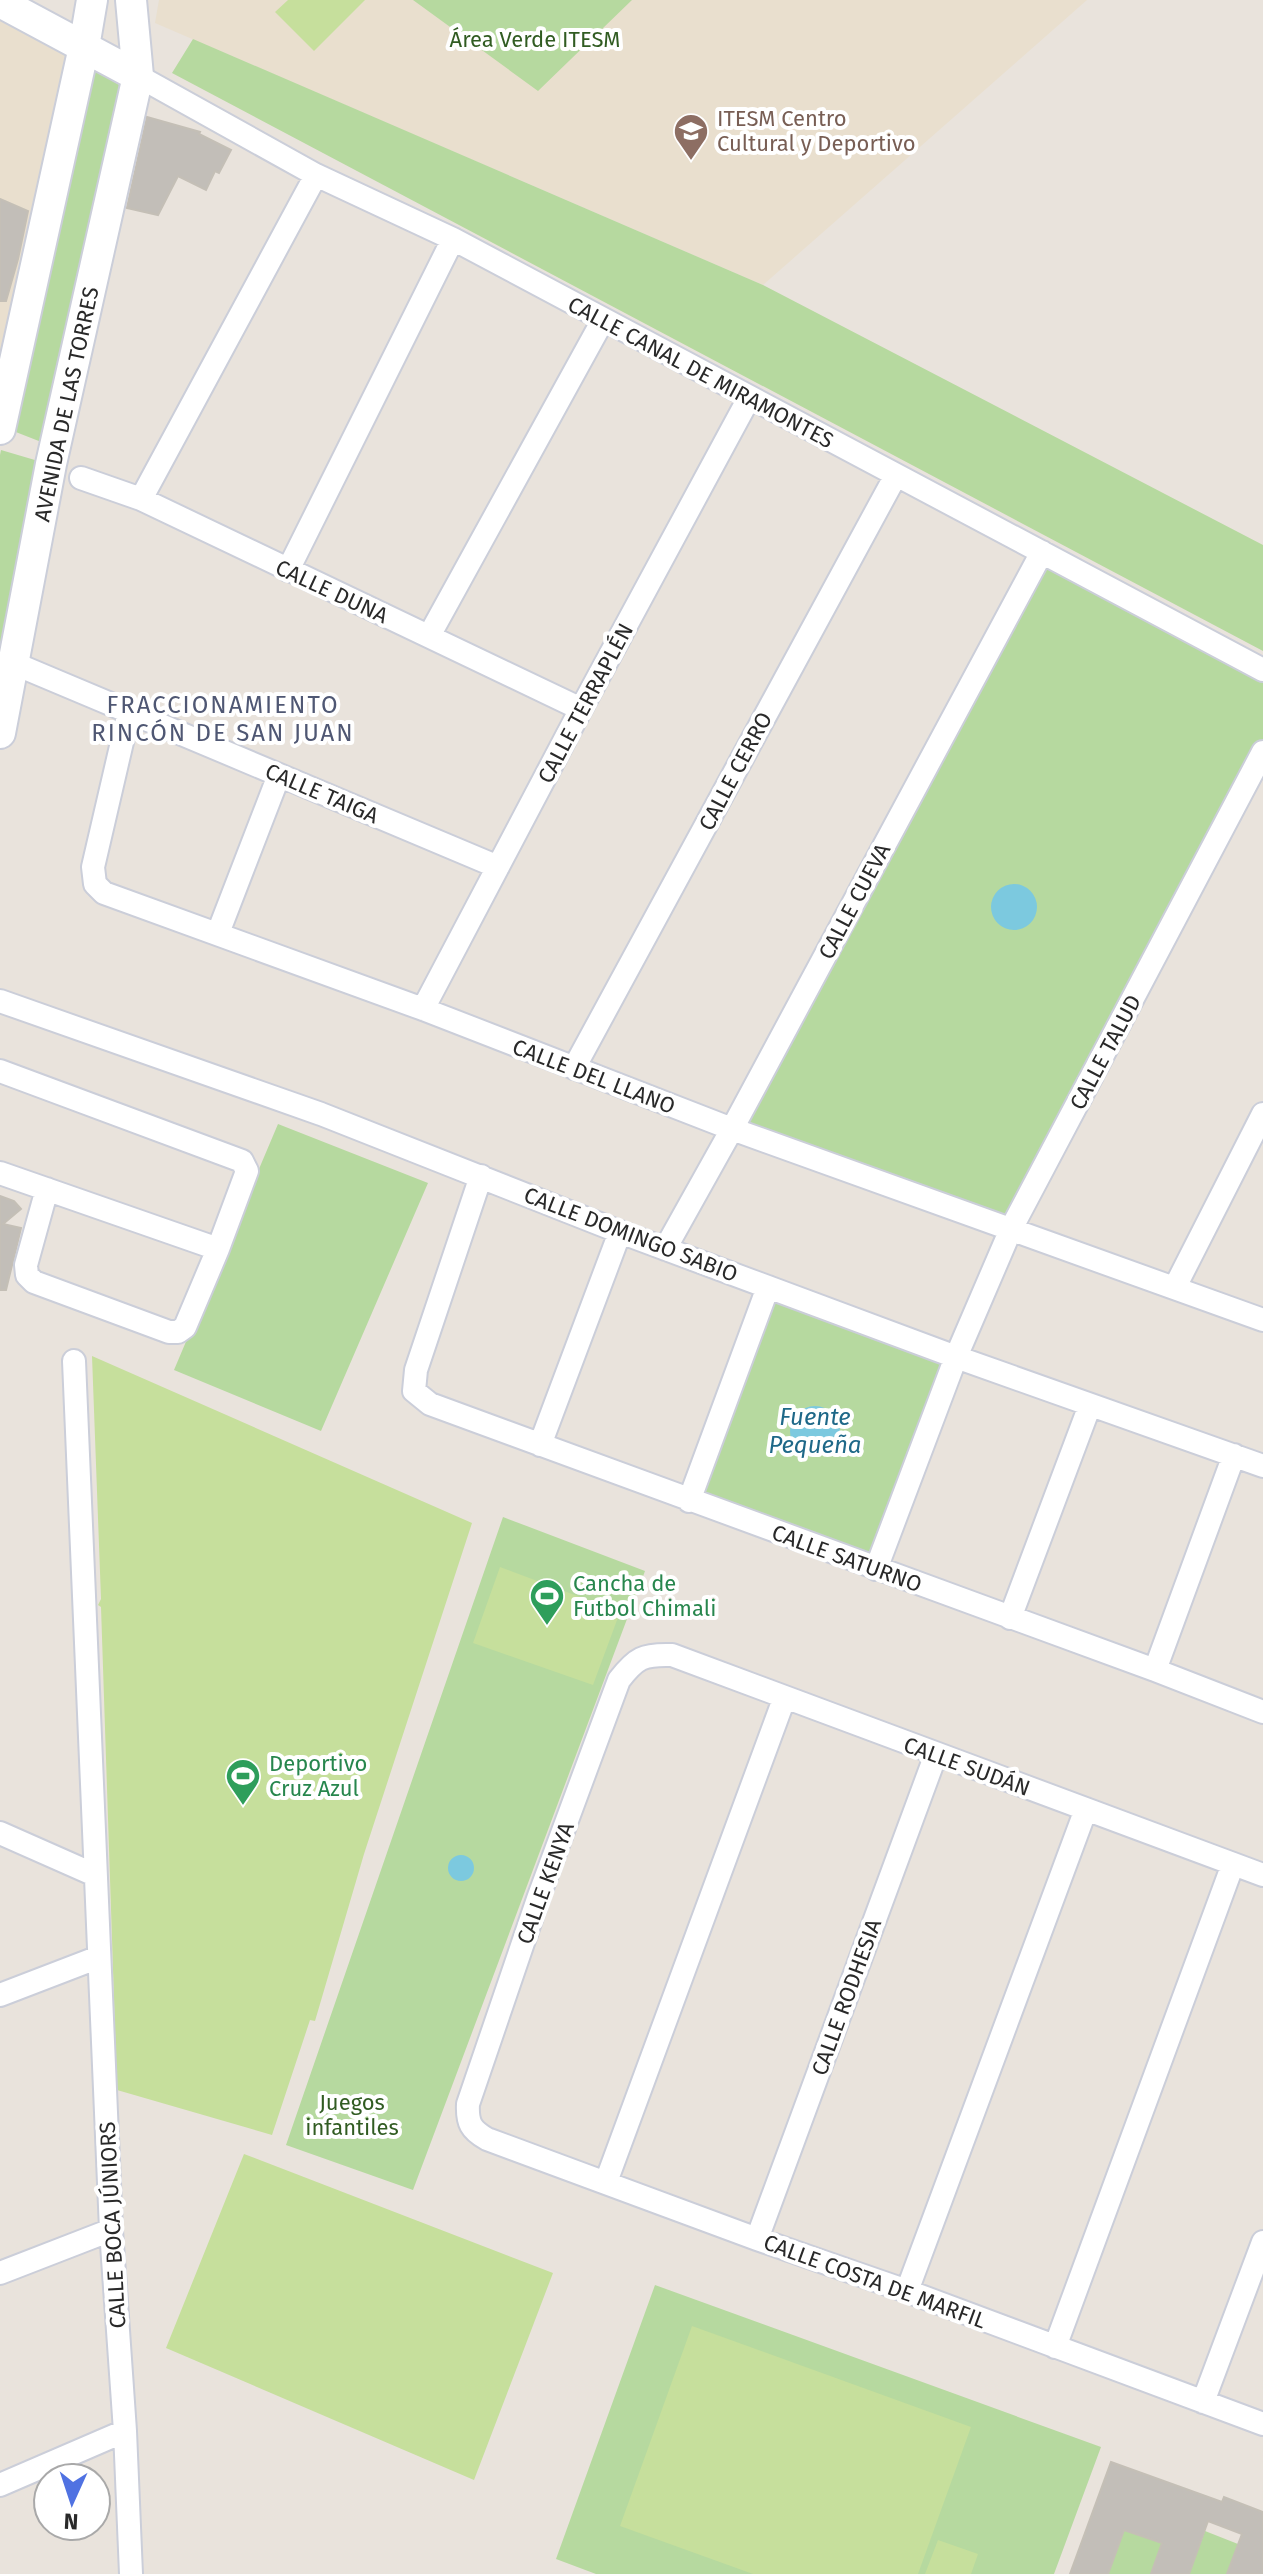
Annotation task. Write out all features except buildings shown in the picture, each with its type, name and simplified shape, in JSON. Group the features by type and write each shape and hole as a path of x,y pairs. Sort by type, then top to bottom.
{"street":[{"path":"0,429 93,0 131,10"},
{"path":"0,2 138,76"},
{"name":"AVENIDA DE LAS TORRES","path":"0,733 51,464 138,76 131,10"},
{"name":"CALLE CANAL DE MIRAMONTES","path":"138,76 316,175 453,239 1263,670"},
{"path":"141,499 316,175"},
{"path":"288,570 453,239"},
{"path":"429,636 603,320"},
{"name":"CALLE TERRAPLÉN","path":"423,1009 749,398"},
{"name":"CALLE CERRO","path":"574,1068 896,475"},
{"name":"CALLE DUNA","path":"81,478 141,499 581,709"},
{"name":"CALLE CUEVA","path":"665,1249 1042,552"},
{"name":"CALLE TAIGA","path":"13,663 498,867"},
{"name":"CALLE DEL LLANO","path":"129,712 93,867 95,884 104,893 423,1009 732,1129 1263,1320"},
{"name":"CALLE TALUD","path":"876,1569 956,1357 1011,1229 1263,752"},
{"path":"218,933 279,775"},
{"name":"CALLE DOMINGO SABIO","path":"0,1001 321,1114 665,1249 1263,1466"},
{"path":"0,1071 242,1161 247,1171 185,1327 178,1332 169,1332 34,1282 27,1275 26,1265 47,1189"},
{"path":"1175,1287 1263,1114"},
{"path":"0,1173 218,1249"},
{"name":"CALLE SATURNO","path":"481,1176 416,1370 414,1391 430,1404 1263,1712"},
{"path":"540,1445 620,1232"},
{"path":"689,1501 768,1287"},
{"name":"CALLE BOCA JÚNIORS","path":"74,1361 111,2230 131,2574"},
{"path":"1010,1618 1090,1405"},
{"path":"1155,1670 1234,1455"},
{"name":"CALLE SUDÁN","path":"672,1655 1263,1875"},
{"name":"CALLE KENYA","path":"487,2139 473,2132 467,2119 468,2104 539,1896 619,1680 641,1657 672,1655"},
{"path":"606,2182 784,1699"},
{"name":"CALLE RODHESIA","path":"757,2239 936,1754"},
{"path":"907,2291 1086,1809"},
{"path":"0,1833 95,1875"},
{"path":"1055,2347 1233,1864"},
{"path":"0,1995 99,1957"},
{"name":"CALLE COSTA DE MARFIL","path":"487,2139 1263,2424"},
{"path":"0,2273 111,2230"},
{"path":"1203,2402 1263,2242"},
{"path":"0,2485 125,2431"}],"shaded area":[{"name":"ITESM Centro Cultural y Deportivo","path":"159,0 1087,0 763,285 155,23"},
{"path":"0,17 68,53 0,383"}],"green space":[{"path":"288,0 365,0 314,51 275,12"},
{"name":"Área Verde ITESM","path":"413,0 632,0 538,91"},
{"path":"193,39 763,285 1263,545 1263,651 172,73"},
{"path":"87,65 126,89 49,445 3,427"},
{"path":"1,450 45,463 0,706 0,455"},
{"path":"1044,562 1263,679 1263,741 1006,1219 743,1129"},
{"path":"278,1124 428,1183 321,1431 174,1370"},
{"path":"771,1293 953,1358 875,1567 690,1500"},
{"name":"Deportivo Cruz Azul","path":"92,1356 472,1523 364,1854 315,2021 310,2020 272,2135 117,2090 101,1607 98,1605 101,1599"},
{"name":"Juegos infantiles","path":"503,1517 645,1571 413,2190 286,2145"},
{"name":"Cancha de Futbol Chimali","path":"500,1567 620,1612 593,1685 473,1643"},
{"path":"244,2154 553,2273 474,2480 166,2348"},
{"path":"655,2285 1101,2447 1054,2574 596,2574 556,2559"},
{"path":"692,2326 971,2427 918,2574 753,2574 620,2526"},
{"path":"1124,2530 1162,2543 1151,2574 1108,2574"},
{"path":"1205,2531 1238,2544 1227,2574 1189,2574"},
{"path":"938,2540 978,2554 971,2574 925,2574"}],"water":[{"path":"1014,884 1030,891 1037,907 1030,923 1014,930 998,923 991,907 998,891"},
{"name":"Fuente Pequeña","path":"815,1406 833,1413 840,1431 833,1449 815,1456 797,1449 790,1431 797,1413"},
{"path":"461,1855 470,1859 474,1868 470,1877 461,1881 452,1877 448,1868 452,1859"}],"place":[{"name":"ITESM Centro Cultural y Deportivo","path":"691,162"},
{"name":"Cancha de Futbol Chimali","path":"547,1627"},
{"name":"Deportivo Cruz Azul","path":"243,1807"}],"district":[{"name":"FRACCIONAMIENTO RINCÓN DE SAN JUAN","path":"223,719"}]}
